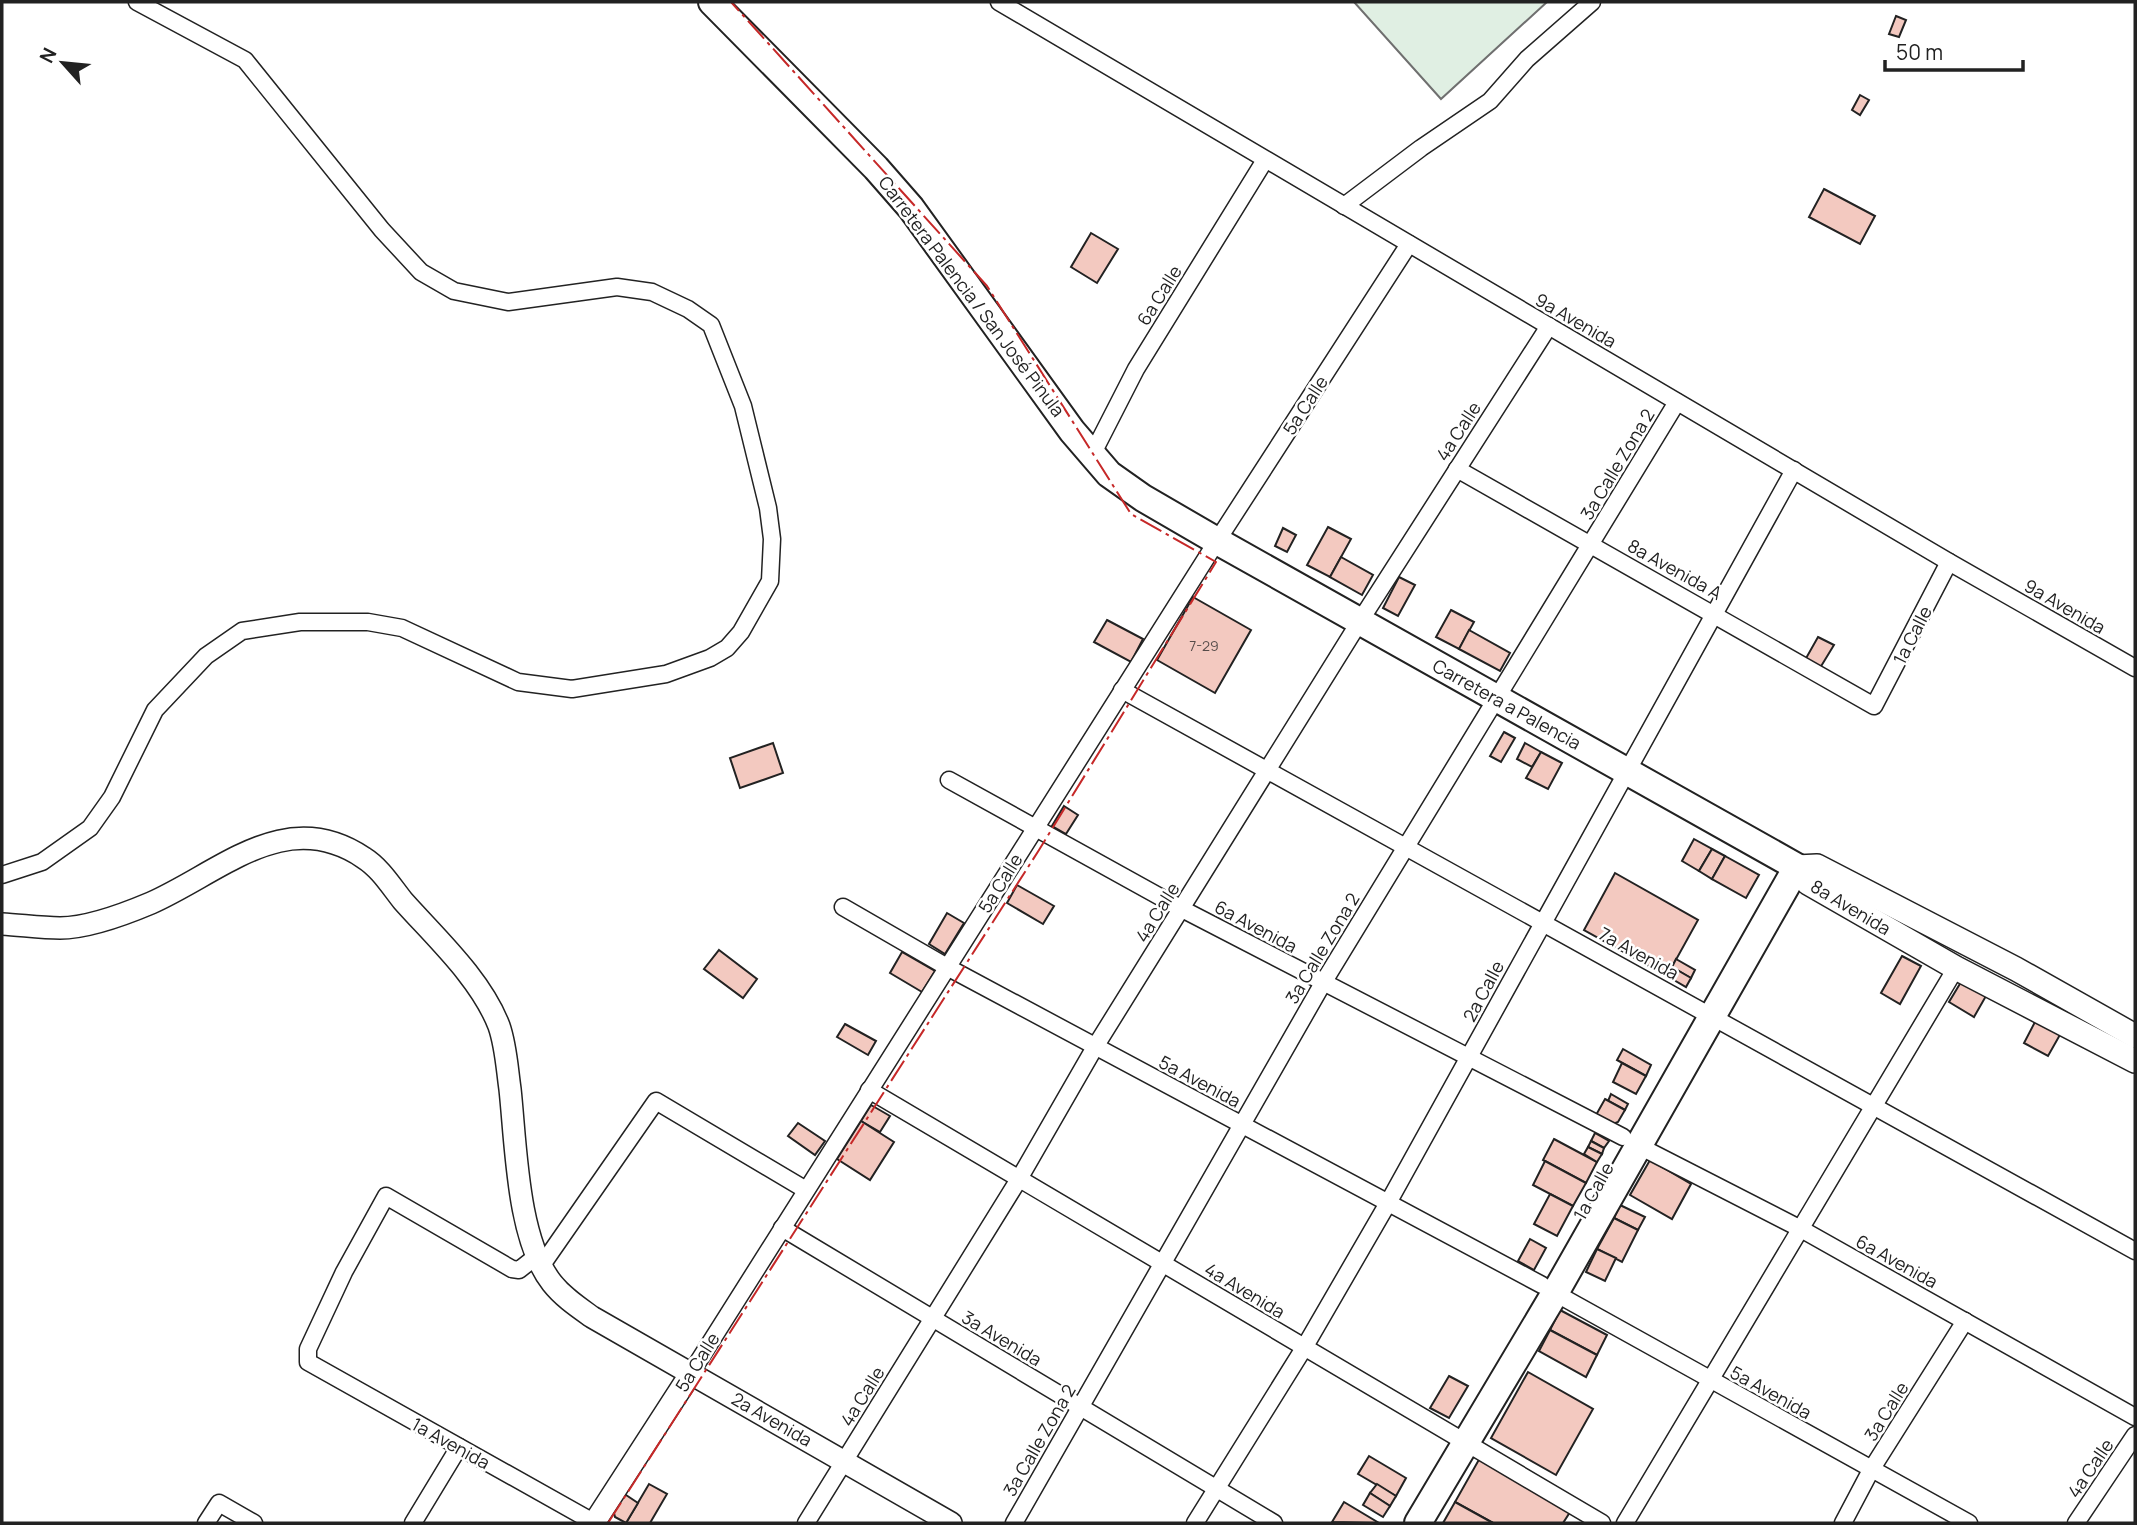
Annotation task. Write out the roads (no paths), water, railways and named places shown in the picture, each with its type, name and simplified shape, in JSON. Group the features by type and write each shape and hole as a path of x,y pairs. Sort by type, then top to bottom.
{"main road":[{"name":"Carretera Palencia / San José Pinula","path":"712,2 876,168 911,208 1092,455 1109,474 1143,498 1217,541"},
{"name":"Carretera a Palencia","path":"1217,541 1789,863"},
{"name":"8a Avenida","path":"1789,863 1808,883 1956,968 2135,1061"},
{"name":"8a Avenida","path":"1789,863 1817,866 2004,963 2135,1036"},
{"name":"1a Calle","path":"1418,1523 1630,1141 1789,863"},
{"name":"1a Calle","path":"1403,1523 1463,1441"}],"street":[{"path":"2,875 42,862 90,828 112,797 156,710 206,656 242,631 300,622 368,622 401,628 518,682 572,689 666,674 710,658 727,648 741,632 770,581 772,539 768,508 743,406 711,325 688,309 652,292 617,287 508,302 454,291 421,272 382,230 246,60 137,2"},
{"name":"9a Avenida","path":"999,2 1949,562 2135,668"},
{"path":"1344,206 1421,148 1490,102 1527,59 1592,2"},
{"name":"6a Calle","path":"1092,455 1136,369 1265,160"},
{"name":"5a Calle","path":"595,1523 1217,541 1409,244"},
{"name":"4a Calle","path":"806,1523 1019,1179 1095,1046 1360,621 1549,326"},
{"name":"3a Calle Zona 2","path":"1014,1523 1323,983 1677,402"},
{"name":"8a Avenida A","path":"1457,469 1873,705"},
{"name":"2a Calle","path":"1195,1523 1304,1348 1388,1203 1794,470"},
{"name":"1a Calle","path":"1873,705 1949,562"},
{"name":"7a Avenida","path":"1122,691 2135,1251"},
{"name":"6a Avenida","path":"949,780 1182,909 1801,1229 2135,1418"},
{"name":"2a Avenida","path":"2,924 62,928 124,913 153,902 231,859 273,842 318,838 352,850 371,862 433,934 483,996 499,1026 506,1053 524,1212 540,1260 551,1283 569,1301 592,1317 951,1523"},
{"name":"5a Avenida","path":"843,906 947,967 1549,1289 1969,1523"},
{"path":"1625,1523 1956,968"},
{"name":"4a Avenida","path":"869,1090 1602,1523"},
{"path":"540,1260 656,1101 806,1190"},
{"name":"1a Avenida","path":"540,1260 519,1270 512,1269 386,1196 339,1283 308,1349 308,1362 595,1523"},
{"name":"3a Avenida","path":"782,1228 1274,1523"},
{"name":"3a Calle","path":"1843,1523 1871,1470 1965,1321"},
{"name":"4a Calle","path":"2076,1523 2135,1435"},
{"path":"413,1523 459,1447"},
{"path":"206,1523 219,1503 254,1523"}]}
